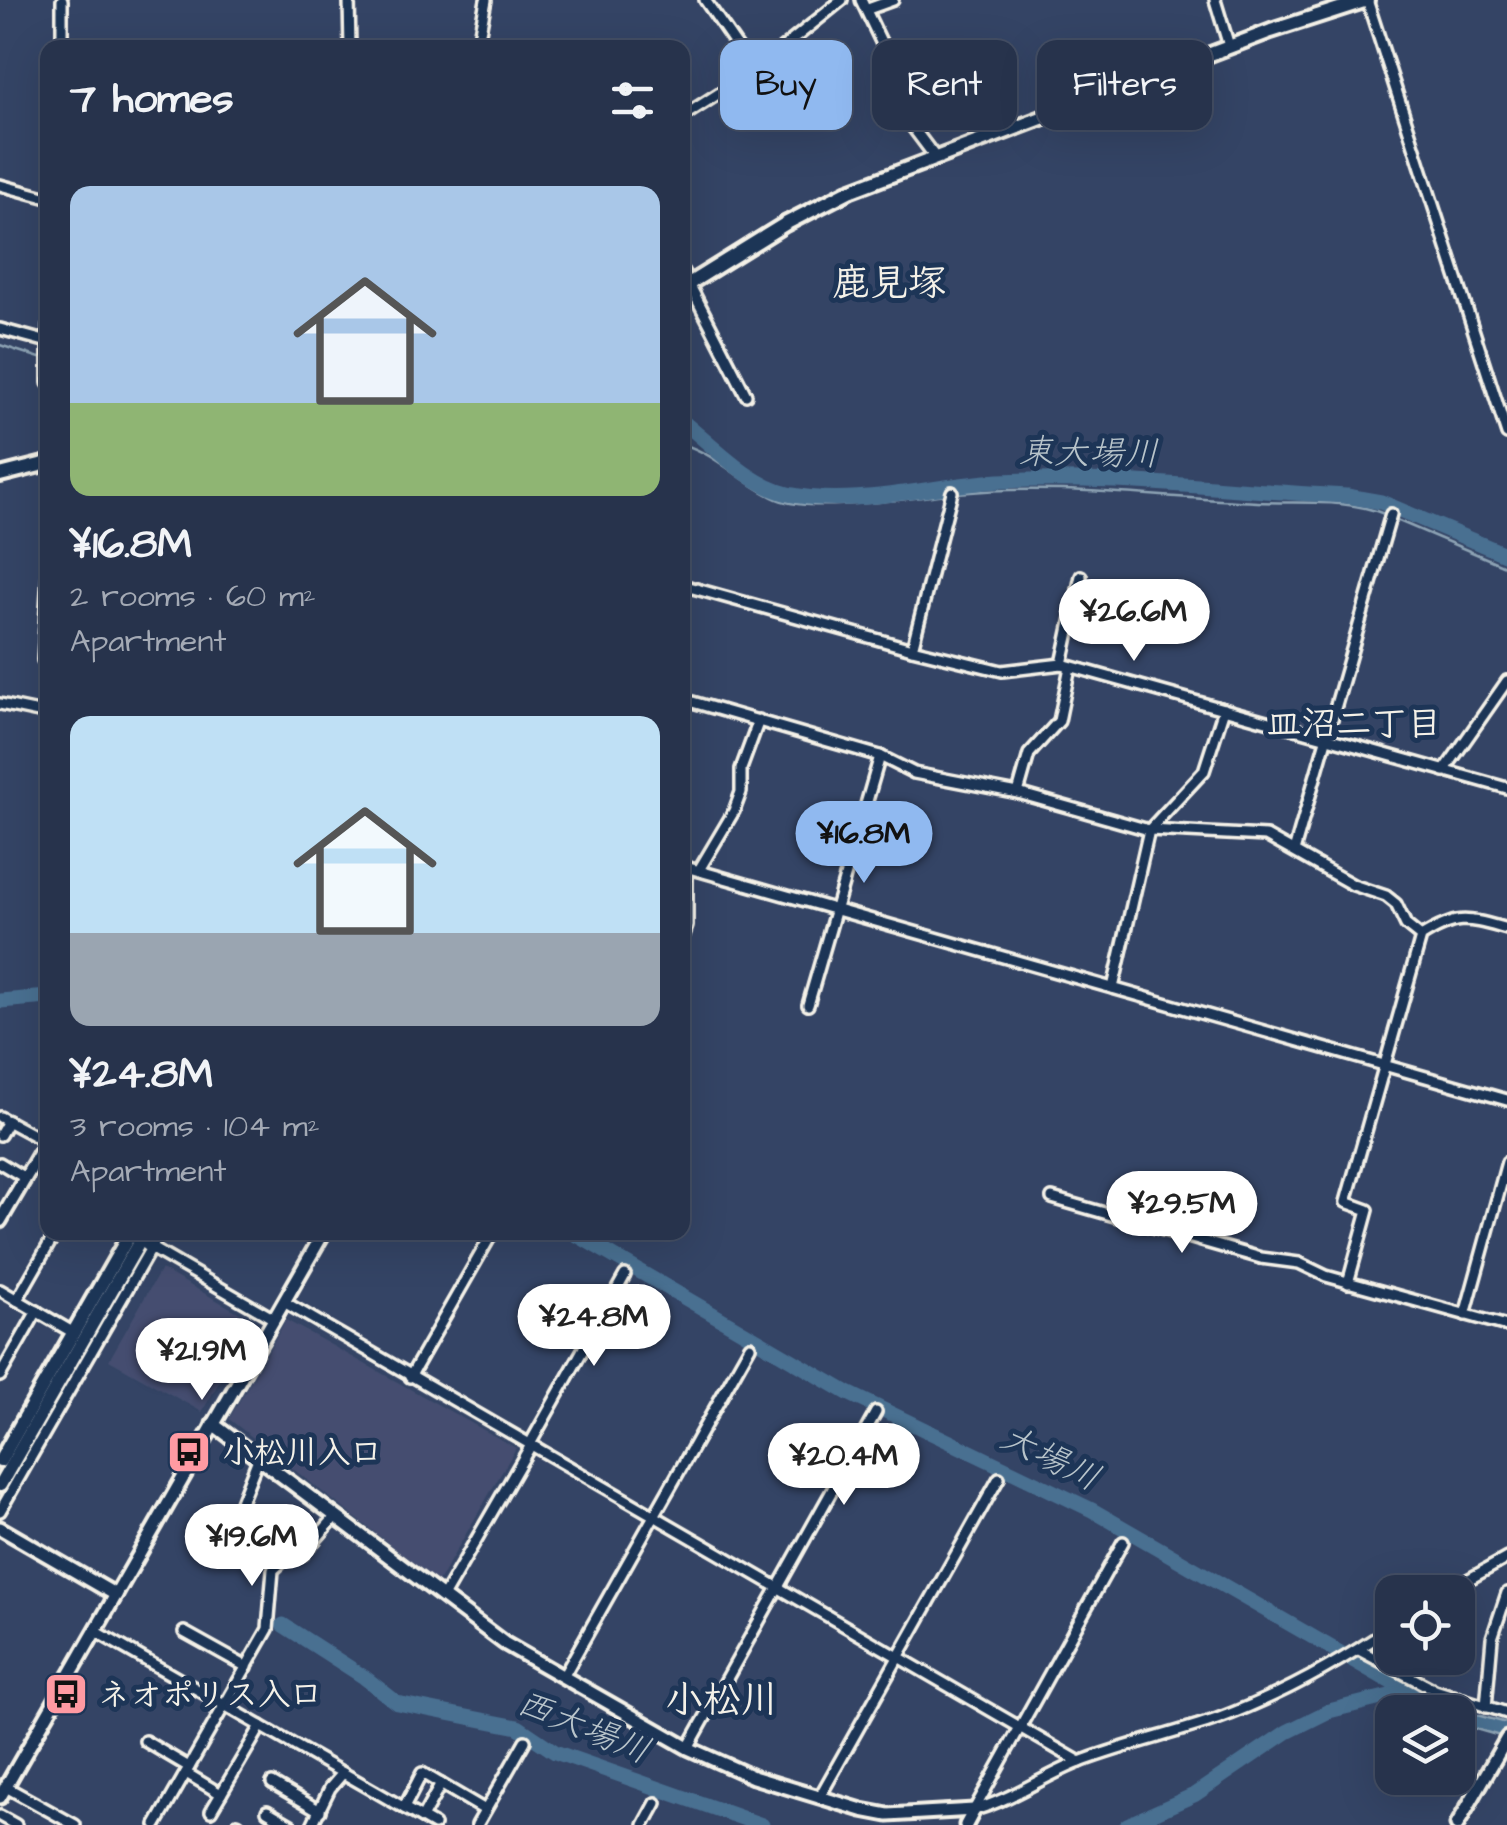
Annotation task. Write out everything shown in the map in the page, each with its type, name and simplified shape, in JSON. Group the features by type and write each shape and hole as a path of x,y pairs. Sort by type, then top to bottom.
{"main road":[{"path":"690,278 849,190 1229,46 1367,0"},
{"path":"0,475 40,465"},
{"path":"0,1460 74,1333 141,1240"},
{"path":"0,1485 54,1404 141,1240"}],"street":[{"path":"62,0 62,40"},
{"path":"349,0 350,40"},
{"path":"478,40 486,0"},
{"path":"705,0 733,40"},
{"path":"792,40 842,0"},
{"path":"860,0 868,9 908,121 934,157"},
{"path":"868,9 894,0"},
{"path":"1215,0 1229,46"},
{"path":"1367,0 1507,434"},
{"path":"690,113 720,93"},
{"path":"0,185 40,196"},
{"path":"690,290 746,396"},
{"path":"0,329 40,340"},
{"path":"912,649 952,492"},
{"path":"1294,851 1391,514"},
{"path":"1018,793 1029,754 1059,720 1081,576"},
{"path":"690,587 1002,671 1066,665 1507,788"},
{"path":"1444,771 1507,681"},
{"path":"690,702 880,756 914,773 1018,793 1149,830 1266,836 1353,886 1386,896 1396,904 1406,925 1421,937"},
{"path":"0,704 40,712"},
{"path":"1113,988 1149,830 1204,771 1224,709"},
{"path":"699,870 734,811 741,792 741,769 759,720"},
{"path":"808,1005 880,756"},
{"path":"690,867 1507,1100"},
{"path":"1348,1282 1368,1210 1346,1202 1421,937 1446,921 1463,917 1507,929"},
{"path":"0,1135 4,1119 40,1137"},
{"path":"0,1221 40,1153"},
{"path":"1464,1315 1507,1162"},
{"path":"0,1164 25,1178"},
{"path":"1052,1198 1261,1258 1299,1263 1348,1282 1507,1326"},
{"path":"18,1300 52,1240"},
{"path":"144,1240 274,1318"},
{"path":"75,1825 3,1792 319,1240"},
{"path":"410,1377 488,1240"},
{"path":"443,1598 625,1275"},
{"path":"0,1290 74,1333"},
{"path":"284,1302 1080,1762"},
{"path":"0,1376 37,1312"},
{"path":"564,1677 750,1346"},
{"path":"0,1512 54,1404"},
{"path":"688,1748 876,1412"},
{"path":"214,1424 504,1644 688,1748 753,1777 888,1815 974,1810 1000,1803 1080,1762 1215,1720 1292,1688 1375,1639"},
{"path":"239,1507 258,1459"},
{"path":"819,1798 999,1478"},
{"path":"156,1825 268,1629 273,1570 284,1560 303,1554 335,1516"},
{"path":"258,1526 292,1547 297,1556"},
{"path":"0,1528 116,1595"},
{"path":"966,1825 1123,1542"},
{"path":"1475,1576 1507,1558"},
{"path":"1486,1707 1492,1638 1507,1593"},
{"path":"95,1630 434,1825"},
{"path":"184,1632 247,1667"},
{"path":"1360,1650 1435,1690 1507,1713"},
{"path":"211,1812 261,1726"},
{"path":"1457,1825 1506,1739"},
{"path":"145,1741 221,1794"},
{"path":"476,1825 525,1742"},
{"path":"312,1825 330,1788 343,1772"},
{"path":"404,1808 422,1774 485,1810"},
{"path":"272,1784 320,1812"},
{"path":"422,1818 441,1784"},
{"path":"644,1825 656,1803"},
{"path":"266,1811 291,1825"},
{"path":"0,1816 16,1825"}],"shaded area":[{"path":"161,1269 254,1321 202,1412 109,1360"},
{"path":"286,1320 516,1448 438,1582 229,1419"},
{"path":"1397,1678 1428,1695 1393,1695"},
{"path":"1475,1715 1507,1723 1507,1738 1475,1729"}],"waterway":[{"path":"484,40 491,0"},
{"path":"11,327 40,334"},
{"path":"0,345 40,358"},
{"name":"東大場川","path":"690,428 759,482 788,494 813,498 866,497 974,483 1043,480 1347,496 1381,502 1507,555"},
{"path":"690,447 764,493 793,503 861,504 949,494"},
{"path":"957,493 1070,490 1323,503 1356,506 1387,515"},
{"path":"1394,519 1507,567"},
{"name":"大場川","path":"0,1001 40,998"},
{"name":"大場川","path":"586,1240 848,1393 1092,1510 1410,1693"},
{"name":"西大場川","path":"283,1625 397,1703 518,1727 555,1752 762,1825"},
{"name":"西大場川","path":"1393,1695 1411,1695"},
{"name":"西大場川","path":"1127,1825 1194,1795 1287,1732 1329,1711 1375,1700"}],"place":[{"name":"小松川入口","path":"189,1452"},
{"name":"ネオポリス入口","path":"66,1694"}],"district":[{"name":"鹿見塚","path":"889,282"},
{"name":"皿沼二丁目","path":"1354,723"},
{"name":"小松川","path":"722,1699"}]}
